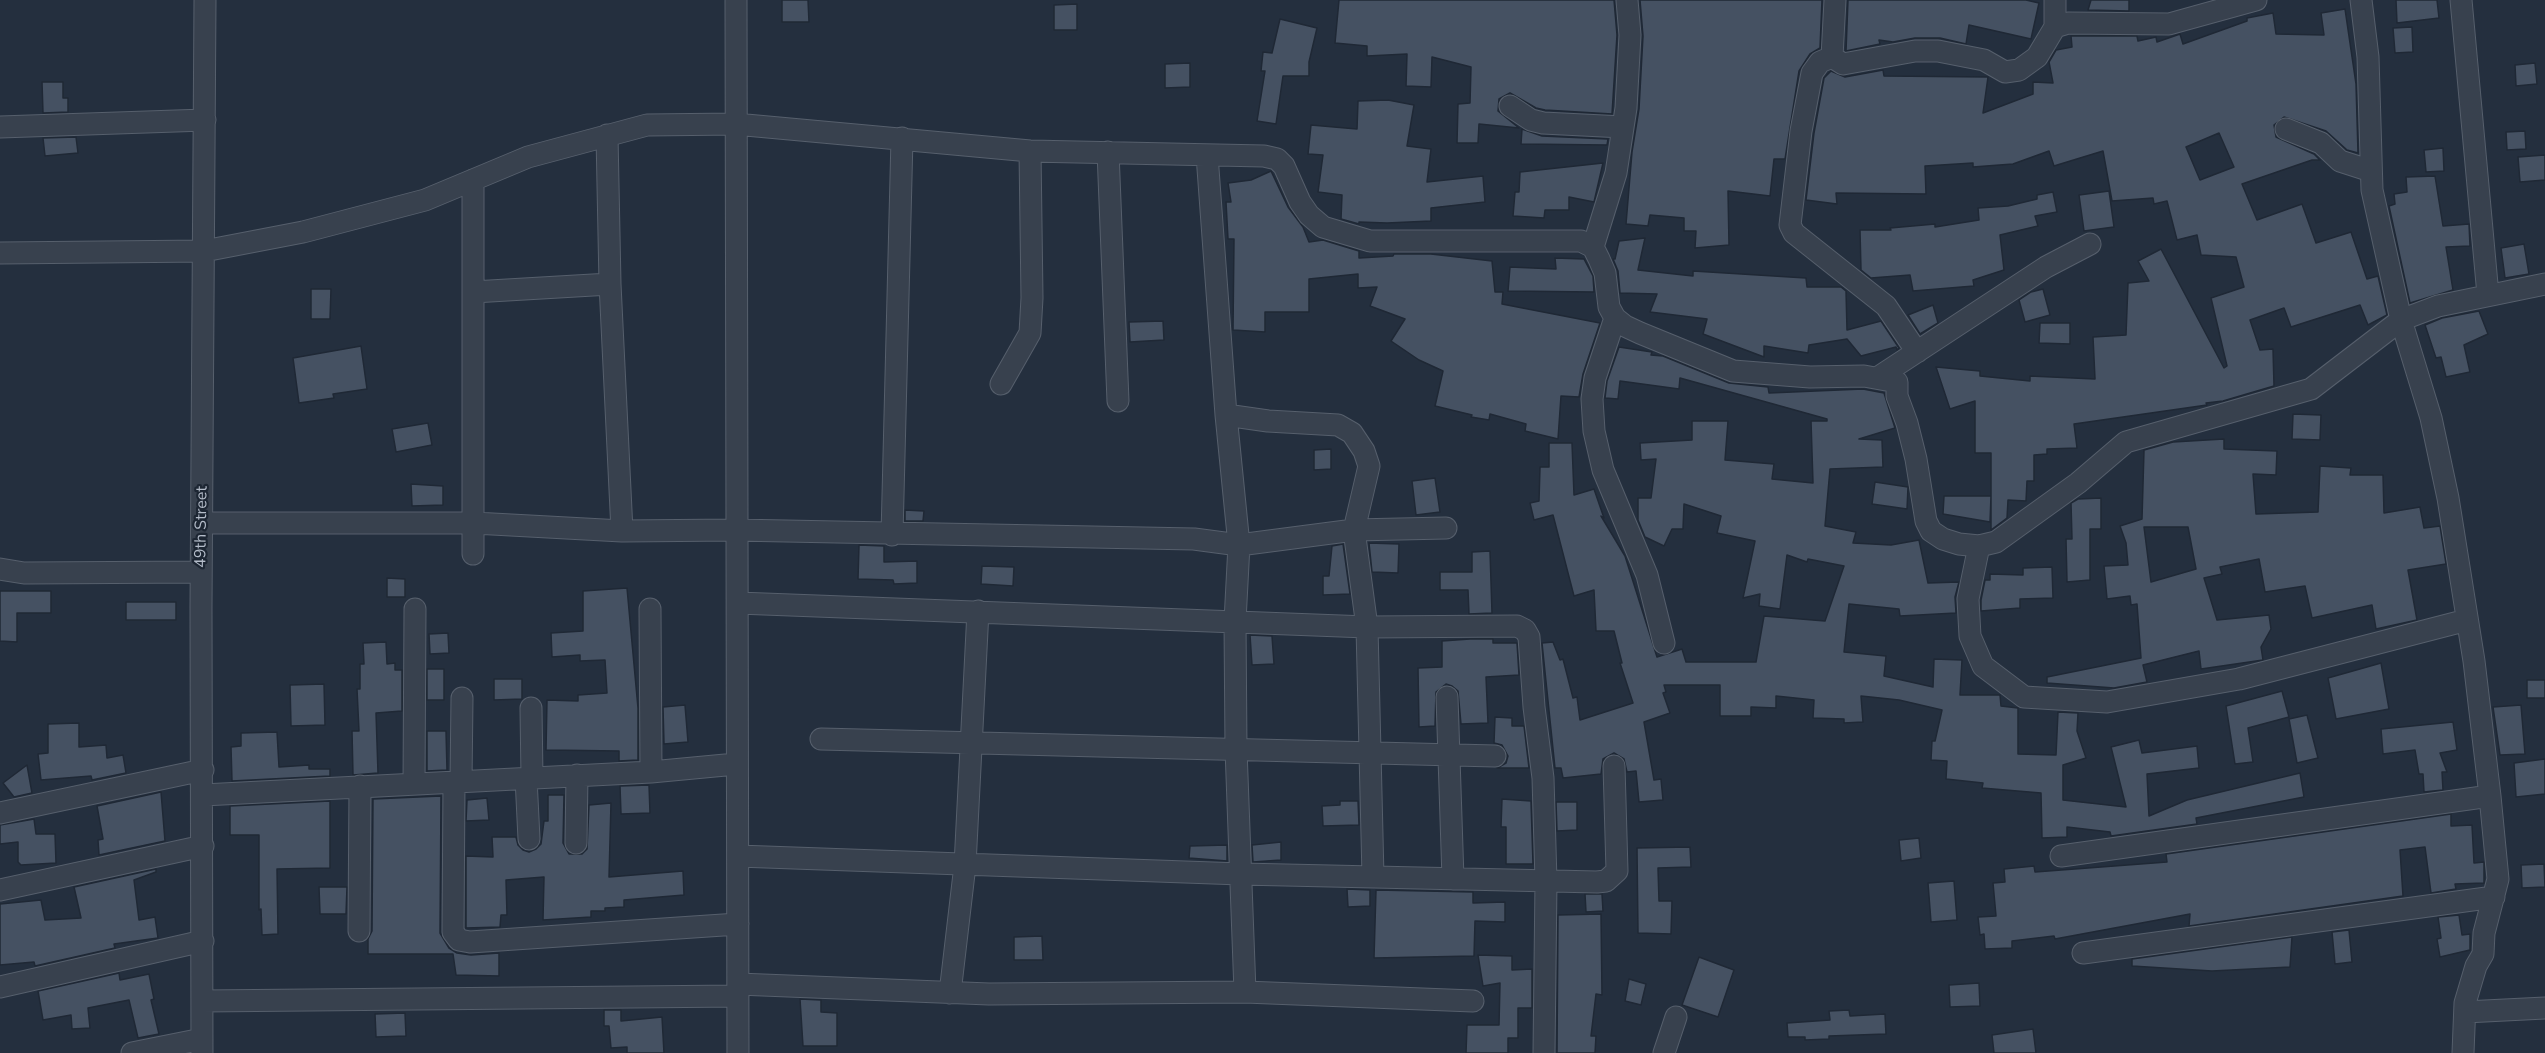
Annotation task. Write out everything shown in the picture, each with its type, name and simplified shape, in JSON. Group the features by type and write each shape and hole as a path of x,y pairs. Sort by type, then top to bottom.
{"street":[{"name":"49th Street","path":"202,1046 201,572 205,0"},
{"path":"736,0 735,530 738,603 736,764 738,1053"},
{"path":"1593,247 1616,173 1623,127 1630,35 1627,0"},
{"path":"1832,57 1835,0"},
{"path":"1832,57 1843,64 1915,51 1938,51 1984,60 2005,72 2019,70 2037,57 2055,27 2055,0"},
{"path":"2055,27 2068,23 2169,24 2256,0"},
{"path":"2361,0 2368,57 2372,190 2401,320 2431,418 2448,498 2490,796 2498,879 2484,933 2480,960 2465,1012 2463,1053"},
{"path":"2462,0 2488,295"},
{"path":"1832,57 1821,62 1812,74 1801,131 1790,225 1794,233 1886,306 1917,352"},
{"path":"1510,106 1532,120 1543,123 1623,127"},
{"path":"0,127 205,120"},
{"path":"0,253 204,251 303,232 432,198 528,157 647,125 735,124 1030,151 1264,156 1277,159 1284,166 1300,202 1309,215 1323,227 1370,241 1581,241 1593,247 1605,273 1609,307 1615,318 1632,329 1733,370 1781,376 1864,376 1897,382 1897,396 1907,423 1916,459 1924,513 1931,531 1943,539 1959,544 1979,546 1996,542 2005,536 2078,483 2126,442 2311,389 2401,320 2446,302 2545,284"},
{"path":"2286,129 2321,143 2340,161 2371,171"},
{"path":"607,135 610,284 621,531"},
{"path":"892,535 902,138"},
{"path":"1001,384 1030,333 1032,298 1030,151"},
{"path":"1108,152 1118,401"},
{"path":"1207,155 1226,415 1239,545 1235,621 1236,749 1245,992"},
{"path":"473,180 473,554"},
{"path":"1877,378 2046,267 2090,243"},
{"path":"473,292 610,284"},
{"path":"1615,318 1595,378 1592,399 1594,432 1603,470 1647,575 1664,643"},
{"path":"1226,415 1268,421 1338,424 1352,434 1364,451 1369,466 1354,530 1367,627 1373,877"},
{"path":"202,523 474,523 621,531 735,530 892,535 1194,539 1239,545 1354,530 1446,528"},
{"path":"1979,546 1968,599 1970,636 1983,666 2024,697 2107,702 2228,681 2467,620"},
{"path":"0,569 24,573 121,567 201,572"},
{"path":"738,603 1367,627 1517,626 1525,630 1529,637 1534,707 1543,778 1546,881 1544,1053"},
{"path":"414,784 415,609"},
{"path":"650,609 651,772"},
{"path":"950,993 965,865 978,611"},
{"path":"1447,697 1453,879"},
{"path":"462,698 453,932 459,940 470,942 738,924"},
{"path":"529,839 531,708"},
{"path":"821,739 1495,756"},
{"path":"203,795 651,772 736,764"},
{"path":"738,856 1240,874 1606,881 1617,872 1614,766"},
{"path":"0,813 203,770"},
{"path":"576,843 577,776"},
{"path":"359,931 360,786"},
{"path":"2061,856 2490,796"},
{"path":"0,890 203,846"},
{"path":"2084,953 2494,897"},
{"path":"0,987 202,941"},
{"path":"202,1001 738,990 950,993 1245,992 1473,1001"},
{"path":"2465,1012 2545,1008"},
{"path":"1664,1053 1676,1017"},
{"path":"132,1053 202,1046"}],"building":[{"path":"782,0 808,0 809,22 782,22"},
{"path":"1339,0 1614,0 1617,35 1612,114 1545,110 1536,108 1510,93 1499,99 1498,111 1519,128 1479,124 1478,143 1457,143 1458,104 1470,103 1471,67 1432,57 1431,87 1406,86 1407,54 1367,56 1367,46 1335,43"},
{"path":"1640,0 1822,0 1820,48 1810,54 1799,71 1785,159 1774,159 1770,196 1728,191 1729,245 1695,248 1696,231 1684,231 1684,218 1650,215 1648,226 1626,224 1632,152 1639,109 1643,36"},
{"path":"1848,0 2026,0 2039,3 2031,39 1969,25 1966,44 1940,38 1915,38 1893,42 1879,40 1880,44 1846,51"},
{"path":"2091,0 2129,0 2129,11 2088,10"},
{"path":"2396,0 2437,0 2439,18 2397,23"},
{"path":"1077,4 1077,30 1054,30 1054,5"},
{"path":"2345,9 2356,84 2358,153 2347,150 2326,131 2284,117 2274,125 2276,137 2314,154 2320,160 2312,160 2242,184 2257,220 2302,204 2316,243 2351,232 2367,279 2378,276 2387,315 2368,325 2360,305 2291,327 2284,308 2250,320 2260,350 2273,349 2274,386 2223,401 2206,403 2207,405 2074,424 2077,448 2047,449 2047,454 2034,455 2034,481 2027,481 2026,501 2008,500 2007,518 1991,530 1991,453 1975,453 1975,401 1950,409 1936,367 1980,371 1980,376 2030,381 2030,376 2095,379 2093,337 2126,335 2128,283 2149,281 2138,261 2161,249 2224,368 2227,366 2211,298 2244,287 2236,257 2201,255 2197,235 2177,240 2167,201 2154,204 2153,198 2112,201 2103,151 2054,166 2049,151 2013,164 1973,167 1973,163 1925,166 1926,194 1836,193 1837,204 1806,200 1814,133 1824,78 1831,71 1845,77 1883,70 1884,76 1988,77 1983,113 2033,94 2033,82 2053,83 2049,62 2056,50 2072,47 2071,36 2137,36 2138,41 2156,37 2157,42 2180,34 2183,44 2247,21 2247,18 2273,13 2276,34 2324,35 2321,13","holes":["2219,133 2234,167 2200,180 2186,147"]},
{"path":"1280,19 1317,28 1309,62 1309,76 1283,76 1276,124 1257,121 1265,71 1261,71 1263,52 1272,53"},
{"path":"2412,27 2413,52 2395,53 2393,28"},
{"path":"1190,63 1190,87 1165,88 1165,64"},
{"path":"2535,63 2537,84 2516,86 2515,65"},
{"path":"42,82 63,82 63,98 68,98 68,112 43,113"},
{"path":"1388,100 1414,105 1407,146 1431,149 1427,182 1483,176 1485,202 1431,208 1431,221 1359,222 1359,224 1341,219 1342,195 1318,192 1323,155 1308,154 1311,125 1357,129 1358,101"},
{"path":"1522,129 1542,136 1608,139 1607,145 1521,144"},
{"path":"2525,131 2526,149 2507,150 2506,132"},
{"path":"76,137 78,153 45,156 43,138"},
{"path":"2443,148 2444,171 2426,172 2424,150"},
{"path":"2545,155 2545,180 2520,182 2518,157"},
{"path":"1603,163 1594,202 1569,197 1569,210 1545,210 1544,218 1513,216 1515,192 1519,192 1520,172"},
{"path":"1271,171 1288,207 1303,227 1309,242 1323,240 1359,251 1359,258 1393,256 1394,254 1431,254 1492,261 1495,292 1503,292 1502,304 1600,323 1583,374 1579,397 1561,396 1558,439 1525,431 1526,424 1490,414 1489,420 1435,406 1443,371 1419,360 1391,341 1405,319 1370,306 1377,287 1358,288 1358,274 1309,279 1309,312 1265,312 1265,332 1233,330 1234,239 1228,239 1226,202 1231,202 1228,183 1251,180"},
{"path":"2435,176 2443,226 2469,224 2470,246 2446,247 2453,290 2410,303 2389,206 2395,204 2394,194 2407,192 2406,177"},
{"path":"2109,191 2114,227 2084,231 2079,195"},
{"path":"2053,192 2057,212 2035,216 2038,226 2000,235 2004,270 1973,280 1974,286 1913,291 1910,275 1871,278 1861,270 1860,230 1891,230 1890,228 1935,224 1935,227 1979,220 1978,208 2008,206 2037,199 2037,195"},
{"path":"1645,238 1638,270 1693,276 1693,271 1806,278 1807,287 1841,287 1846,291 1847,330 1881,321 1899,348 1861,356 1847,339 1809,345 1808,353 1764,346 1764,357 1703,334 1707,319 1650,312 1657,294 1620,293 1618,271 1613,259 1615,259 1619,241"},
{"path":"2524,244 2529,274 2505,278 2501,248"},
{"path":"1555,258 1584,259 1593,276 1594,292 1508,291 1510,267 1556,269"},
{"path":"311,289 331,289 330,319 311,319"},
{"path":"2043,289 2050,315 2025,322 2019,300 2031,292"},
{"path":"1933,305 1938,323 1920,334 1908,315"},
{"path":"2479,311 2488,334 2464,345 2470,372 2446,377 2441,357 2436,358 2425,325 2442,318"},
{"path":"1163,321 1164,340 1130,342 1129,322"},
{"path":"2040,323 2070,323 2070,344 2039,343"},
{"path":"361,346 367,389 333,394 334,398 299,403 293,358"},
{"path":"1619,347 1652,352 1651,355 1663,356 1729,383 1768,387 1769,393 1863,389 1884,393 1895,428 1859,439 1882,440 1883,467 1830,469 1825,526 1856,532 1853,543 1891,545 1919,540 1928,583 1959,582 1955,597 1956,613 1900,616 1899,609 1849,604 1844,652 1886,656 1884,676 1933,687 1934,659 1962,660 1960,695 2000,695 2001,706 2018,708 2018,754 2056,755 2058,712 2078,713 2077,731 2086,758 2063,765 2063,800 2126,807 2111,747 2139,740 2142,753 2197,746 2199,768 2147,774 2149,816 2187,800 2300,773 2304,797 2196,818 2197,824 2111,836 2110,832 2067,827 2067,837 2042,838 2041,793 1982,788 1983,783 1946,779 1947,761 1931,760 1932,741 1935,741 1942,710 1899,700 1861,696 1863,722 1844,723 1844,719 1813,718 1814,700 1776,696 1776,708 1751,707 1751,716 1720,716 1720,685 1664,685 1666,692 1663,693 1670,713 1644,722 1654,780 1661,779 1663,800 1639,802 1636,771 1627,772 1624,759 1614,753 1603,759 1601,774 1563,778 1561,768 1555,768 1542,643 1553,642 1560,660 1563,659 1573,698 1577,697 1580,720 1633,703 1620,663 1622,663 1614,631 1596,631 1594,590 1574,596 1553,515 1534,520 1530,503 1539,501 1540,467 1549,467 1549,443 1572,443 1574,495 1594,489 1604,518 1601,516 1625,556 1657,657 1682,649 1686,662 1756,662 1764,616 1825,621 1844,566 1808,559 1807,562 1787,555 1780,609 1759,606 1760,594 1743,598 1755,541 1717,533 1721,516 1684,504 1683,529 1672,529 1664,546 1645,537 1638,520 1638,498 1651,498 1656,459 1641,460 1640,443 1692,440 1692,421 1728,421 1725,460 1774,464 1772,479 1813,483 1811,421 1827,421 1827,419 1680,378 1679,389 1620,381 1618,399 1605,398 1607,381"},
{"path":"2293,414 2321,415 2320,440 2292,439"},
{"path":"428,423 432,445 396,452 392,429"},
{"path":"2224,439 2224,449 2277,451 2276,475 2253,474 2256,514 2318,512 2320,466 2351,468 2350,475 2383,475 2384,513 2420,507 2424,528 2440,526 2446,564 2408,570 2417,620 2376,629 2372,605 2312,618 2305,586 2265,592 2259,559 2220,567 2222,574 2204,578 2217,620 2269,615 2271,629 2261,647 2263,660 2201,669 2199,651 2143,665 2147,682 2114,688 2047,683 2047,677 2141,658 2137,604 2131,605 2130,596 2107,599 2104,566 2128,565 2126,543 2120,526 2142,519 2144,450 2173,442","holes":["2144,527 2188,527 2196,569 2151,582"]},
{"path":"1331,449 1331,469 1314,470 1314,450"},
{"path":"1435,478 1440,512 1416,515 1412,481"},
{"path":"1875,482 1908,487 1907,509 1872,504"},
{"path":"411,484 443,486 443,505 412,506"},
{"path":"1944,496 1991,496 1990,522 1943,514"},
{"path":"2101,498 2101,529 2090,529 2090,580 2067,582 2066,539 2072,539 2071,503 2078,499"},
{"path":"905,510 924,511 923,521 905,521"},
{"path":"1369,543 1399,544 1398,573 1372,572"},
{"path":"1343,544 1350,594 1323,595 1323,576 1329,576 1332,546"},
{"path":"859,545 884,546 884,562 917,561 917,583 894,584 893,580 858,579"},
{"path":"1490,551 1492,613 1469,614 1468,590 1440,590 1440,572 1472,572 1472,552"},
{"path":"982,566 1014,567 1013,586 981,584"},
{"path":"2052,567 2053,598 2020,599 2020,608 1981,611 1985,580 1990,580 1990,574 2023,575 2023,568"},
{"path":"387,578 405,579 405,597 387,597"},
{"path":"627,588 638,708 638,760 619,761 619,751 546,750 547,700 578,701 578,695 607,693 605,660 580,661 580,655 552,657 551,633 583,631 583,591"},
{"path":"0,591 51,591 51,613 17,613 17,642 0,641"},
{"path":"126,602 176,602 176,620 126,620"},
{"path":"448,633 449,653 430,654 429,634"},
{"path":"1250,635 1272,636 1274,664 1252,665"},
{"path":"1493,639 1493,643 1517,643 1519,675 1486,677 1488,723 1461,724 1458,691 1446,684 1436,692 1435,726 1419,727 1418,668 1442,667 1442,641"},
{"path":"386,642 387,664 395,663 395,670 402,670 402,711 376,713 378,773 353,775 352,731 359,731 357,689 360,689 360,664 364,664 363,643"},
{"path":"2381,663 2389,709 2336,719 2328,678"},
{"path":"427,669 444,669 444,700 427,700"},
{"path":"494,679 522,679 522,699 494,700"},
{"path":"2527,680 2545,680 2545,698 2527,698"},
{"path":"324,684 325,725 291,726 290,685"},
{"path":"2282,691 2289,717 2248,728 2253,762 2235,764 2226,706"},
{"path":"685,705 688,742 664,744 663,707"},
{"path":"2521,705 2525,754 2500,755 2493,707"},
{"path":"2307,715 2318,758 2297,763 2289,719"},
{"path":"1495,717 1512,718 1512,726 1524,726 1529,768 1497,768 1506,763 1508,756 1502,745 1494,743"},
{"path":"2453,722 2457,750 2440,753 2447,772 2442,772 2443,790 2424,792 2423,774 2419,774 2415,750 2383,754 2381,729"},
{"path":"79,723 79,747 106,745 107,758 123,755 126,773 92,780 91,776 41,780 38,754 48,753 48,724"},
{"path":"427,731 446,731 447,770 427,771"},
{"path":"277,732 279,767 309,765 309,769 330,769 330,776 232,781 231,747 241,746 241,733"},
{"path":"2545,759 2545,794 2516,797 2514,763"},
{"path":"27,765 32,793 14,797 3,783"},
{"path":"649,785 650,813 621,814 620,786"},
{"path":"161,792 165,841 99,855 98,840 103,839 97,806"},
{"path":"548,795 564,795 563,843 569,854 582,854 587,849 589,805 611,803 609,877 683,871 684,895 624,900 624,907 591,911 591,917 543,920 544,877 506,880 507,915 501,915 500,927 466,928 466,856 493,857 492,837 516,837 518,845 523,850 529,852 536,849 541,844 544,821 548,821"},
{"path":"441,796 440,933 449,948 457,953 471,955 499,953 499,976 456,975 453,954 368,954 368,939 372,931 373,799"},
{"path":"487,798 489,820 466,821 467,800"},
{"path":"1502,799 1531,801 1533,864 1506,864 1506,827 1501,827"},
{"path":"330,801 330,868 277,869 278,934 262,935 261,909 259,910 259,835 230,835 230,806"},
{"path":"1340,801 1358,801 1359,825 1323,826 1322,806 1340,805"},
{"path":"1556,802 1577,802 1577,830 1557,831"},
{"path":"2451,814 2451,826 2472,825 2474,863 2484,862 2484,883 2455,884 2456,889 2431,893 2425,847 2400,850 2403,896 2189,926 2190,914 2055,939 2054,936 2012,941 2012,948 1985,949 1984,934 1980,935 1978,917 1996,916 1993,883 2005,882 2004,869 2034,866 2035,872 2167,862 2166,854"},
{"path":"34,819 36,834 55,834 56,863 21,865 18,862 18,842 0,844 0,825"},
{"path":"1919,838 1921,858 1901,861 1899,840"},
{"path":"1281,842 1281,860 1253,862 1252,845"},
{"path":"1227,845 1227,861 1189,858 1190,846"},
{"path":"1690,847 1691,867 1658,868 1659,901 1672,901 1671,934 1638,933 1637,848"},
{"path":"2544,864 2545,887 2522,888 2521,865"},
{"path":"156,869 156,872 134,880 139,920 155,917 158,938 114,944 115,948 35,966 34,962 0,965 0,904 41,900 45,920 81,918 74,887"},
{"path":"1954,881 1957,920 1931,922 1928,883"},
{"path":"319,887 347,887 346,914 320,914"},
{"path":"1347,889 1370,890 1370,906 1348,907"},
{"path":"1376,890 1473,892 1473,903 1505,902 1505,922 1475,921 1474,956 1374,958"},
{"path":"1585,894 1602,894 1603,911 1586,912"},
{"path":"1601,914 1602,995 1596,994 1591,1036 1596,1036 1595,1053 1557,1053 1558,915"},
{"path":"2459,915 2462,935 2470,934 2470,950 2440,957 2437,939 2441,938 2438,917"},
{"path":"2349,930 2352,962 2335,964 2332,932"},
{"path":"1042,936 1043,960 1014,960 1014,937"},
{"path":"2292,937 2290,967 2212,971 2132,966 2132,959"},
{"path":"1478,955 1512,956 1512,970 1532,969 1532,1008 1518,1008 1518,1038 1508,1038 1508,1053 1466,1053 1467,1025 1499,1025 1500,983 1483,986"},
{"path":"1699,957 1734,970 1718,1017 1682,1005"},
{"path":"119,973 120,980 149,974 154,999 151,1000 159,1034 138,1038 129,1000 88,1008 90,1028 72,1029 71,1015 43,1020 38,991"},
{"path":"1629,979 1646,984 1641,1005 1625,1001"},
{"path":"1979,983 1980,1006 1950,1007 1949,985"},
{"path":"800,999 821,1000 821,1012 837,1013 837,1046 803,1046"},
{"path":"604,1010 621,1010 621,1021 662,1017 664,1053 627,1053 627,1047 611,1048 609,1026 604,1026"},
{"path":"1849,1010 1850,1016 1885,1014 1886,1034 1829,1036 1829,1039 1805,1040 1805,1037 1788,1037 1787,1023 1830,1020 1829,1011"},
{"path":"405,1013 406,1036 376,1037 375,1014"},
{"path":"2033,1029 2036,1053 1994,1053 1992,1035"}]}
